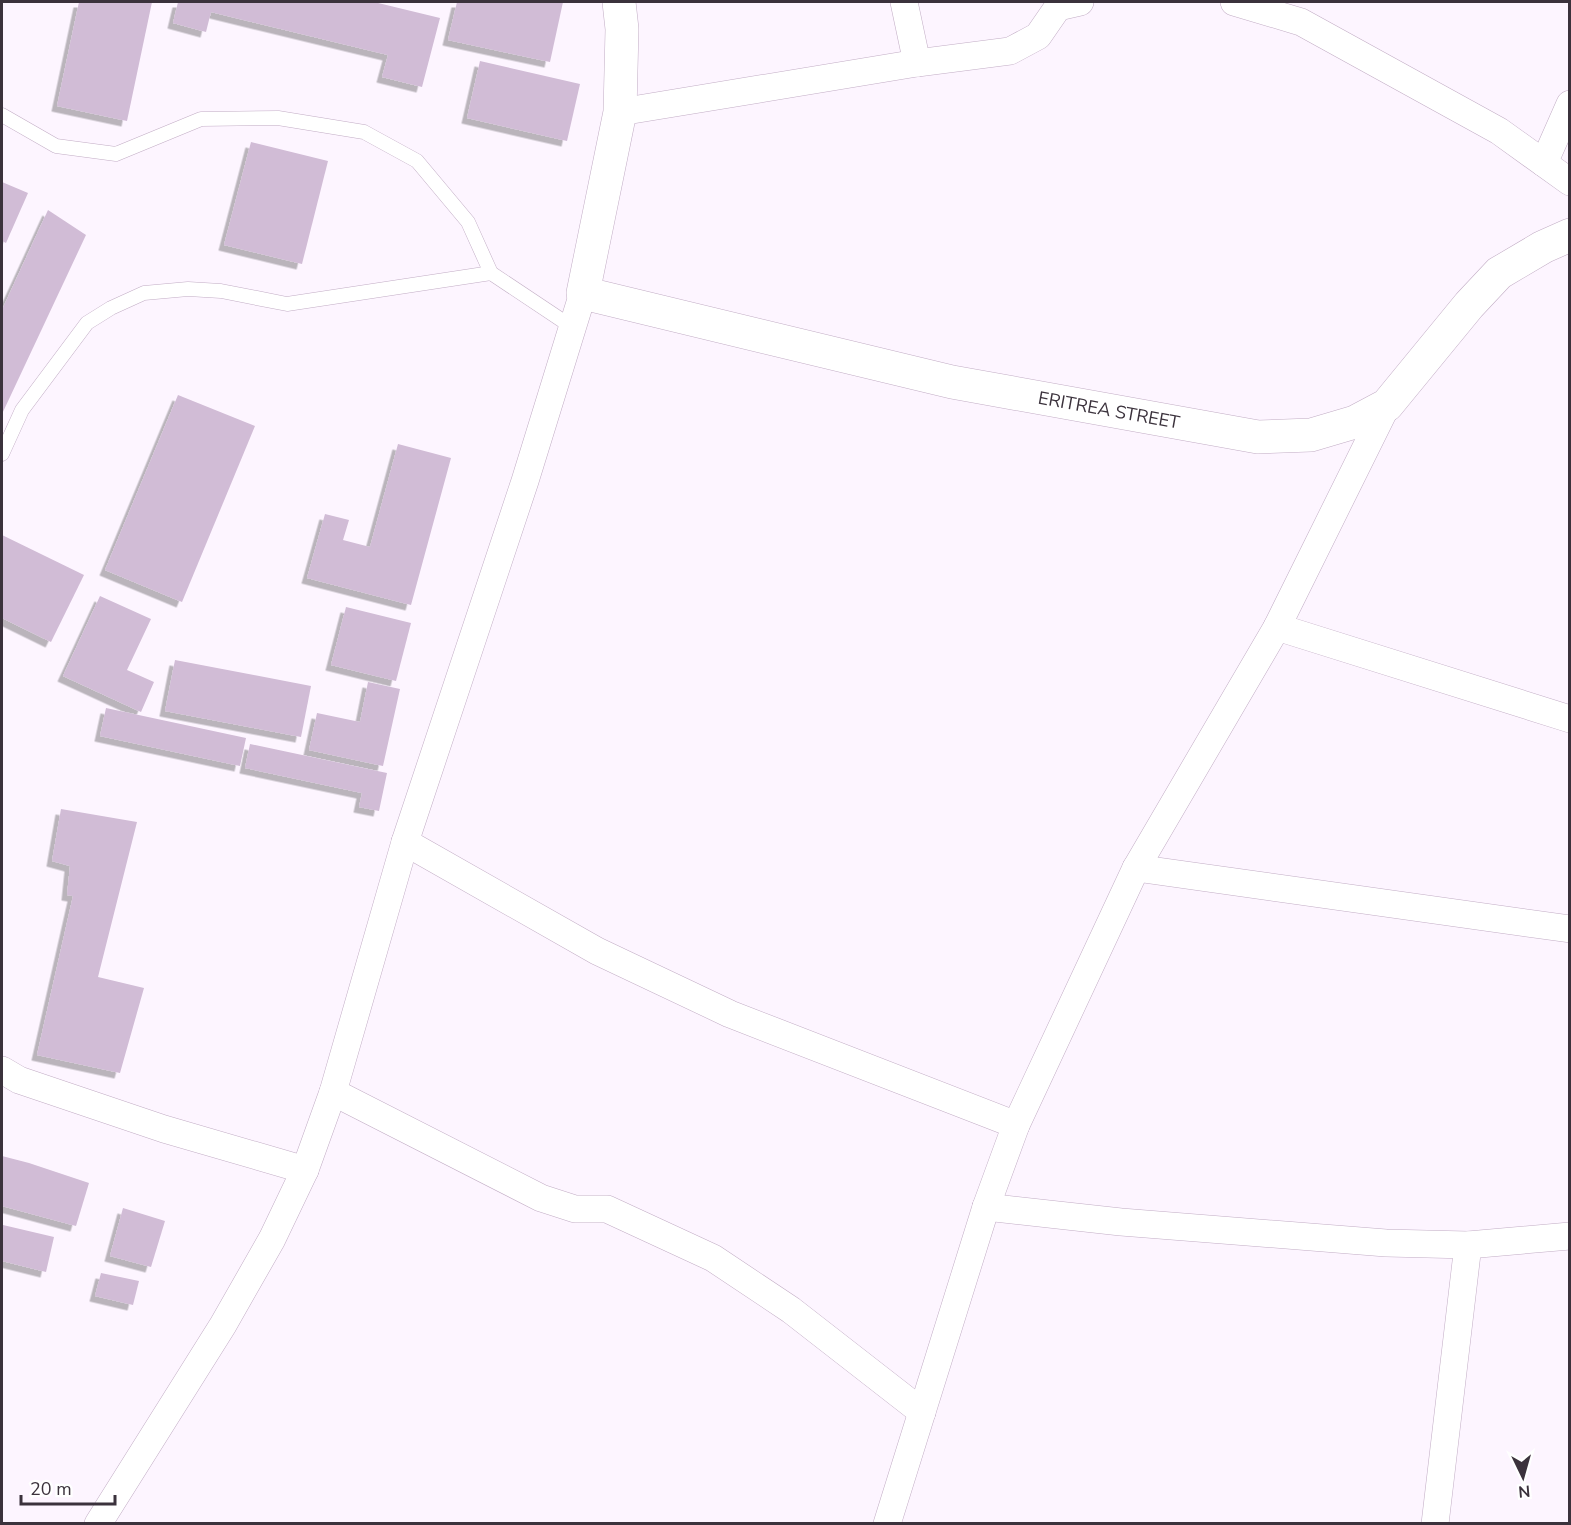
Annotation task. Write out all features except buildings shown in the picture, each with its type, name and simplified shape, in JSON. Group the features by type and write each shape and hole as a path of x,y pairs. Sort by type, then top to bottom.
{"main road":[{"path":"584,292 620,112 622,29 619,2"},
{"name":"ERITREA STREET","path":"584,292 952,382 1258,437 1311,435 1355,422 1387,405 1469,305 1499,273 1543,247 1569,235"}],"street":[{"path":"904,2 917,63"},
{"path":"1234,2 1301,22 1499,131 1569,182"},
{"path":"620,112 917,63 1011,51 1038,36 1064,3"},
{"path":"1544,163 1569,104"},
{"path":"98,1524 223,1325 272,1239 305,1170 333,1092 405,842 521,492 584,292"},
{"path":"886,1524 986,1207 1016,1125 1136,868 1277,627 1387,405"},
{"path":"1277,627 1569,719"},
{"path":"405,842 597,951 720,1009 1016,1125"},
{"path":"1136,868 1569,929"},
{"path":"2,1070 19,1080 164,1129 305,1170"},
{"path":"333,1092 541,1198 574,1209 607,1209 713,1258 791,1310 922,1412"},
{"path":"986,1207 1121,1222 1386,1243 1468,1245 1569,1236"},
{"path":"1435,1524 1468,1245"}],"lane":[{"path":"2,115 56,146 116,154 201,119 278,118 364,132 417,161 468,222 491,273 572,327"},
{"path":"2,454 21,410 87,323 111,308 144,293 188,289 221,291 287,304 491,273"}]}
